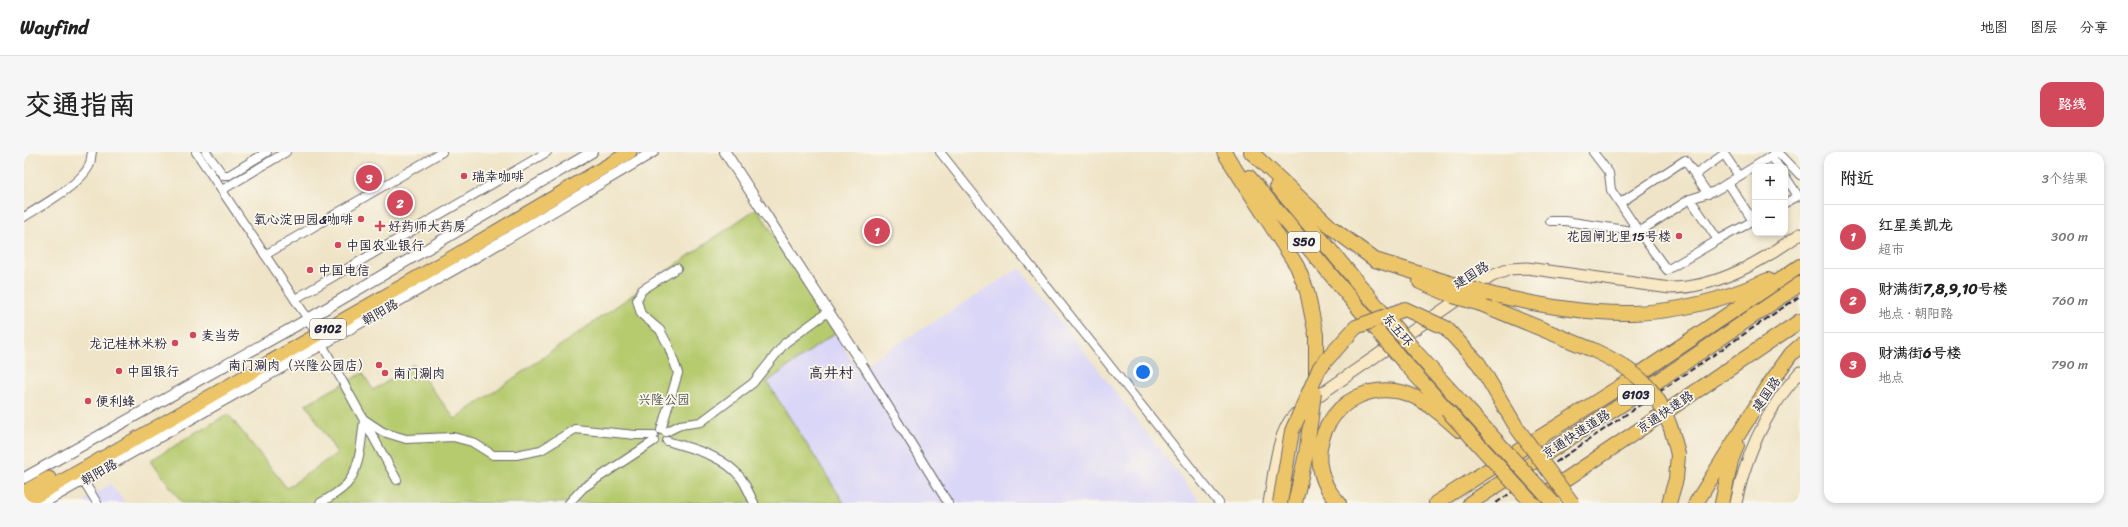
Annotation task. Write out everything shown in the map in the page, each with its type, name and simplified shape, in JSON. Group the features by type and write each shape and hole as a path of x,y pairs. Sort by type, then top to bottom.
{"highway":[{"name":"朝阳路","path":"24,502 316,332 616,152"},
{"name":"朝阳路","path":"24,492 453,257 630,152"},
{"path":"1224,152 1297,266 1307,291 1316,335 1316,375 1306,454 1303,503"},
{"name":"东五环","path":"1229,152 1403,361 1443,412 1485,453 1531,503"},
{"path":"1250,152 1332,228 1375,260 1454,291 1481,304 1614,359 1629,370 1656,396 1667,414 1678,455 1676,479 1670,503"},
{"name":"东五环","path":"1250,152 1415,351 1553,503"},
{"path":"1454,291 1494,294 1576,311 1619,314 1662,312 1692,306 1730,295 1800,264"},
{"path":"1436,503 1629,381 1800,264"},
{"name":"京通快速道路","path":"1470,503 1660,379 1800,284"},
{"path":"1280,503 1292,431 1320,367 1356,327 1405,309 1446,328 1479,364 1517,428 1572,503"},
{"name":"京通快速路","path":"1531,503 1800,320"},
{"path":"1696,503 1750,413 1792,354 1800,346"},
{"path":"1339,503 1327,487 1321,474 1319,460 1320,445 1324,431 1332,417 1343,406 1357,397 1386,391 1401,392 1443,412"},
{"path":"1722,503 1731,461 1750,413"},
{"path":"1295,503 1306,454"}],"main road":[{"name":"建国路","path":"1269,503 1281,440 1293,415 1492,276 1510,269 1527,268 1670,288 1689,288 1744,269 1775,252 1800,234"},
{"name":"建国路","path":"1736,503 1746,463 1761,425 1784,390 1800,372"}],"street":[{"path":"24,218 63,193 81,176 90,165 92,152"},
{"path":"201,153 223,174 229,174 267,152"},
{"path":"222,190 286,152"},
{"path":"265,255 442,152"},
{"path":"295,299 547,152"},
{"name":"朝阳路","path":"43,503 83,480 316,332 592,152"},
{"name":"朝阳路","path":"24,478 316,332 474,258 653,152"},
{"path":"725,152 829,310 948,503"},
{"path":"940,152 1219,503"},
{"path":"1593,152 1609,174 1611,190 1667,270 1752,222"},
{"path":"201,153 222,190 316,332 397,480"},
{"path":"1776,153 1778,164"},
{"path":"1776,153 1800,175"},
{"path":"1550,221 1565,221 1639,232 1690,199 1708,194 1776,153"},
{"path":"1695,174 1724,154 1739,176"},
{"path":"1620,203 1685,160 1708,194"},
{"path":"1788,181 1798,196 1788,201"},
{"path":"1728,183 1752,218"},
{"path":"1690,199 1718,240"},
{"path":"664,431 678,373 668,345 660,330 641,314 637,300 642,290 677,268"},
{"path":"569,503 583,488 654,438 657,431 664,431 680,425 701,422 753,383 785,344 829,310"},
{"path":"364,420 383,432 406,439 453,437 472,442 493,455 516,455 542,450 575,429 654,438 663,443 667,441 703,452 725,463 741,478 754,503"},
{"path":"320,503 338,492 349,480 360,452 364,420"},
{"path":"664,431 668,436 667,441"},
{"path":"83,480 98,503"}],"shaded area":[{"path":"1020,268 1201,503 844,503 767,382 835,333 857,369"},
{"path":"110,484 125,503 81,503"}],"green space":[{"name":"兴隆公园","path":"757,208 835,333 767,382 844,503 182,503 151,460 228,414 287,488 337,453 306,404 363,373 373,390 405,371 413,364 455,419"}],"railway":[{"path":"1496,503 1800,296"}],"place":[{"name":"瑞幸咖啡","path":"464,176"},
{"name":"财满街6号楼","path":"369,178"},
{"name":"财满街7,8,9,10号楼","path":"400,203"},
{"name":"氧心淀田园&咖啡","path":"361,219"},
{"name":"好药师大药房","path":"380,226"},
{"name":"红星美凯龙","path":"877,231"},
{"name":"花园闸北里15号楼","path":"1679,236"},
{"name":"中国农业银行","path":"338,245"},
{"name":"中国电信","path":"310,270"},
{"name":"麦当劳","path":"193,335"},
{"name":"龙记桂林米粉","path":"175,343"},
{"name":"南门涮肉（兴隆公园店）","path":"379,365"},
{"name":"中国银行","path":"119,371"},
{"name":"南门涮肉","path":"385,373"},
{"name":"便利蜂","path":"88,401"}],"district":[{"name":"高井村","path":"831,373"}]}
